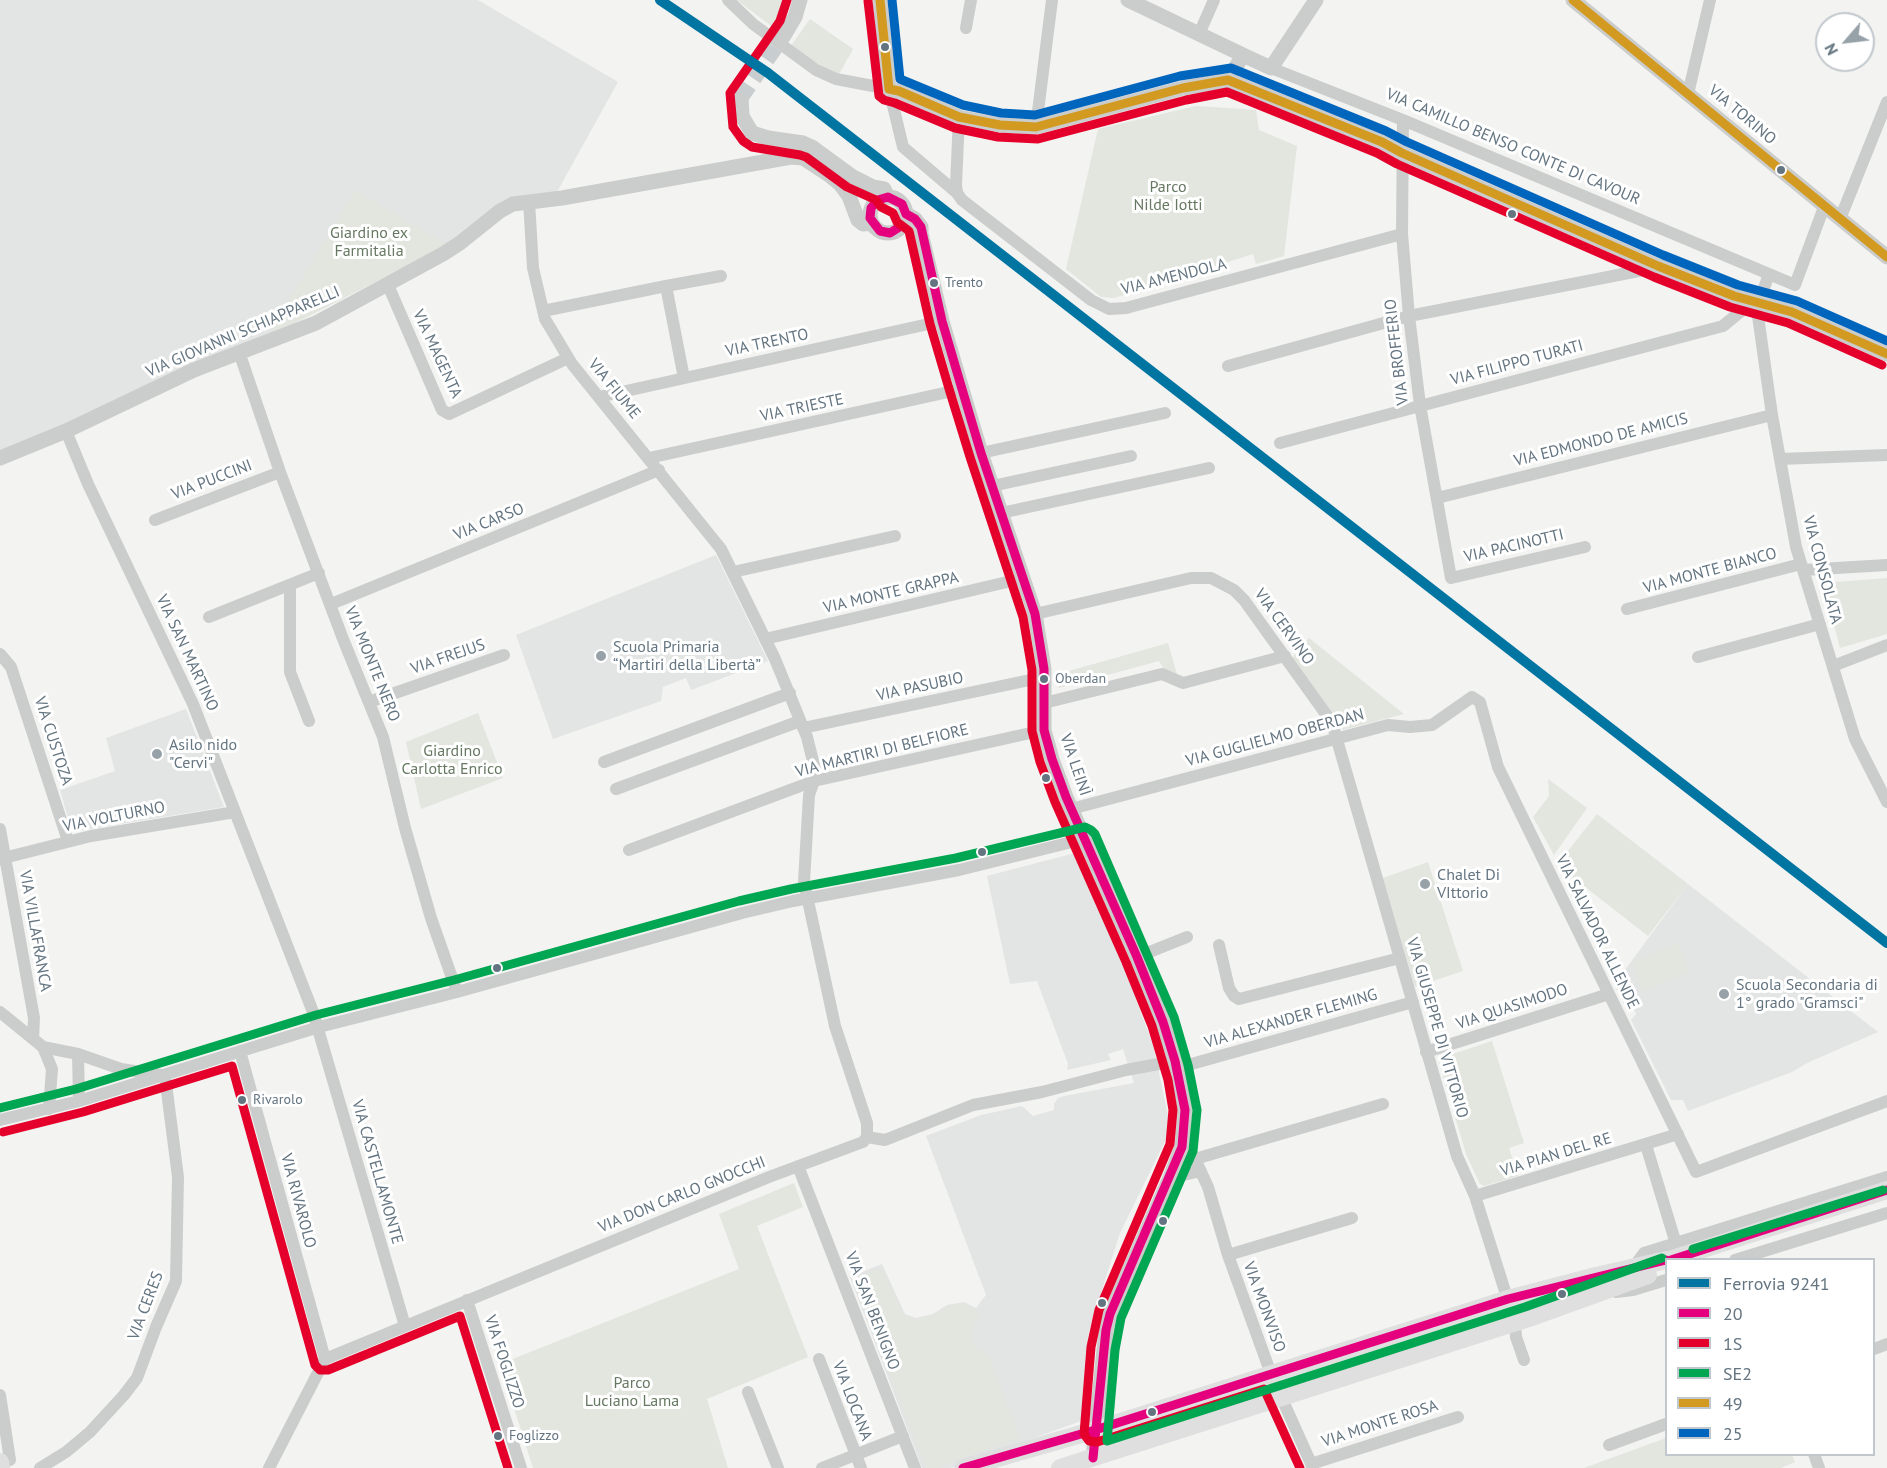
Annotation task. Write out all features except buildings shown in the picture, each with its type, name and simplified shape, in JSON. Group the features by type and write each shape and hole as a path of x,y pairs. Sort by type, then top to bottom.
{"main road":[{"path":"963,1468 1095,1430 1508,1299 1633,1268 1671,1254 1887,1190"},
{"path":"1703,1258 1887,1201"},
{"path":"1060,1468 1093,1463 1283,1397 1515,1323 1665,1269"}],"street":[{"path":"728,0 753,24 816,70 836,80 899,91 959,117 1000,125 1036,127 1183,88 1228,80 1382,142 1659,267 1734,296 1792,312 1887,354"},
{"path":"785,34 795,17 800,0"},
{"path":"880,0 889,89 903,147 957,193"},
{"path":"966,28 970,0"},
{"path":"1036,127 1052,0"},
{"path":"1199,34 1214,0"},
{"path":"1272,68 1317,0"},
{"name":"VIA TORINO","path":"1574,0 1887,257"},
{"path":"1688,94 1710,0"},
{"name":"VIA CAMILLO BENSO CONTE DI CAVOUR","path":"1131,1 1272,68 1403,120 1795,285 1824,207"},
{"path":"1228,80 1243,55"},
{"path":"741,98 744,123 752,133 802,143 822,153 853,177 876,204 880,231 885,233 895,231 903,220 902,204 894,198 876,204"},
{"path":"1840,219 1887,102"},
{"path":"957,193 959,117"},
{"name":"VIA BROFFERIO","path":"1403,120 1402,234 1409,316 1420,405 1451,578"},
{"name":"VIA GIOVANNI SCHIAPPARELLI","path":"0,458 66,432 194,370 301,329 388,285 460,243 507,207 529,201 562,198 791,157 803,158 829,175 845,190 858,220 863,224 876,204"},
{"name":"VIA AMENDOLA","path":"957,193 962,200 1091,300 1109,309 1126,308 1402,234"},
{"name":"VIA FIUME","path":"529,201 532,268 545,319 568,358 721,549 790,693 802,724 815,770 809,795 804,882 835,1026 867,1123 867,1137"},
{"name":"VIA LEINÌ","path":"903,220 921,233 942,321 981,453 1035,614 1044,677 1044,730 1052,759 1071,809 1137,957 1163,1022 1176,1064 1185,1110 1182,1147 1110,1314 1103,1348 1093,1463"},
{"path":"1228,366 1409,316 1659,267"},
{"path":"1756,302 1762,294 1769,274"},
{"path":"543,311 722,276"},
{"name":"VIA MAGENTA","path":"388,285 442,410 449,414 568,358"},
{"path":"666,286 684,378"},
{"name":"VIA FILIPPO TURATI","path":"1280,443 1723,326 1746,307 1756,302"},
{"name":"VIA CONSOLATA","path":"1756,302 1772,415 1802,567 1855,739 1887,802"},
{"name":"VIA TRENTO","path":"599,397 942,321"},
{"name":"VIA MONTE NERO","path":"239,352 280,472 386,745 405,828 431,918 457,992"},
{"name":"VIA TRIESTE","path":"649,458 962,389"},
{"path":"981,453 1165,413"},
{"name":"VIA EDMONDO DE AMICIS","path":"1437,498 1772,415"},
{"name":"VIA SAN MARTINO","path":"66,432 88,484 180,674 319,1027"},
{"path":"1780,459 1887,455"},
{"path":"992,486 1131,456"},
{"path":"1001,513 1209,468"},
{"name":"VIA CARSO","path":"331,604 659,470"},
{"name":"VIA PUCCINI","path":"155,520 280,472"},
{"path":"733,573 895,536"},
{"name":"VIA PACINOTTI","path":"1451,578 1585,547"},
{"name":"VIA MONTE BIANCO","path":"1627,609 1802,567 1887,565"},
{"path":"209,617 319,573"},
{"name":"VIA MONTE GRAPPA","path":"765,639 1024,578"},
{"name":"VIA CERVINO","path":"1035,614 1191,578 1211,578 1234,590 1244,600 1328,717 1333,726 1335,739"},
{"path":"290,585 290,672 309,721"},
{"path":"1698,657 1820,624"},
{"path":"1833,666 1887,645"},
{"name":"VIA CUSTOZA","path":"0,654 11,666 68,841"},
{"name":"VIA FREJUS","path":"369,702 504,655"},
{"path":"1044,703 1162,674 1183,683 1285,656"},
{"name":"VIA PASUBIO","path":"616,789 802,724 1044,677"},
{"path":"604,762 790,693"},
{"name":"VIA GUGLIELMO OBERDAN","path":"1071,809 1388,725 1410,727 1432,725 1472,697 1480,702"},
{"name":"VIA SALVADOR ALLENDE","path":"1480,702 1498,767 1696,1172 1887,1101"},
{"name":"VIA MARTIRI DI BELFIORE","path":"629,850 814,781 1044,730"},
{"name":"VIA GIUSEPPE DI VITTORIO","path":"1335,739 1456,1156 1475,1196 1508,1299 1515,1323 1516,1337 1524,1360"},
{"name":"VIA VOLTURNO","path":"3,858 91,836 235,812"},
{"name":"VIA VILLAFRANCA","path":"0,829 3,858 38,1043 52,1070 50,1109"},
{"path":"0,1120 50,1109 165,1076 319,1027 457,992 742,913 959,870 1084,838"},
{"path":"1137,957 1187,937"},
{"path":"1219,945 1229,988 1239,999 1400,958"},
{"name":"VIA QUASIMODO","path":"1426,1052 1609,994"},
{"name":"VIA ALEXANDER FLEMING","path":"1176,1064 1413,1002"},
{"path":"1,1014 38,1043 122,1069 165,1076"},
{"name":"VIA CASTELLAMONTE","path":"319,1027 405,1326"},
{"name":"VIA RIVAROLO","path":"240,1051 325,1359"},
{"path":"78,1054 79,1101"},
{"name":"VIA DON CARLO GNOCCHI","path":"325,1359 798,1166 863,1142 867,1137 885,1140 974,1105 1042,1092 1126,1070 1176,1064"},
{"name":"VIA CERES","path":"40,1468 66,1452 90,1432 137,1378 176,1281 178,1177 165,1076"},
{"path":"1195,1159 1383,1104"},
{"name":"VIA PIAN DEL RE","path":"1475,1196 1678,1134"},
{"path":"1646,1145 1671,1254 1887,1177"},
{"name":"VIA MONVISO","path":"1182,1147 1195,1159 1208,1187 1228,1255 1271,1374 1312,1466"},
{"name":"VIA SAN BENIGNO","path":"798,1166 915,1468"},
{"path":"1170,1178 1201,1172"},
{"path":"1742,1258 1887,1214"},
{"name":"VIA MONVISO","path":"1228,1255 1352,1218"},
{"path":"1594,1295 1633,1290 1665,1280"},
{"name":"VIA FOGLIZZO","path":"467,1300 520,1468"},
{"path":"269,1468 325,1359"},
{"name":"VIA LOCANA","path":"819,1359 861,1468"},
{"path":"748,1392 778,1468"},
{"path":"0,1395 7,1464"},
{"name":"VIA MONTE ROSA","path":"1312,1466 1458,1417"},
{"path":"1609,1445 1665,1424"},
{"name":"VIA LOCANA","path":"822,1468 903,1436"},
{"path":"0,1450 7,1464"}],"shaded area":[{"path":"0,0 478,0 618,82 557,192 519,196 447,245 266,338 0,453"},
{"name":"Scuola Primaria “Martiri della Libertà”","path":"716,555 768,661 691,690 686,678 663,687 661,701 553,739 516,635"},
{"name":"Asilo nido \"Cervi\"","path":"186,709 224,807 72,832 60,790 115,771 106,738"},
{"path":"1075,853 1124,967 1153,1045 1171,1129 1120,1233 1089,1331 1081,1421 951,1468 922,1468 850,1277 882,1264 905,1314 916,1318 933,1314 947,1305 964,1302 976,1308 986,1295 926,1136 981,1115 1022,1106 1033,1116 1054,1110 1054,1104 1058,1098 1064,1096 1134,1083 1123,1049 1108,1054 1111,1060 1067,1070 1068,1064 1037,981 1010,984 987,876"},
{"name":"Scuola Secondaria di 1° grado \"Gramsci\"","path":"1688,884 1878,1032 1807,1063 1792,1072 1688,1111 1683,1100 1671,1100 1631,1020 1636,1014 1631,1004 1624,1004 1614,985"}],"green space":[{"path":"737,0 792,0 775,29"},
{"path":"810,19 853,49 838,76 790,47"},
{"name":"Parco Nilde Iotti","path":"1196,106 1256,110 1259,130 1297,146 1284,256 1256,264 1253,254 1114,298 1101,297 1066,269 1098,129"},
{"name":"Giardino ex Farmitalia","path":"355,190 447,245 266,338"},
{"path":"1887,578 1887,634 1840,648 1823,583"},
{"path":"1309,638 1404,714 1343,730 1292,658"},
{"path":"1168,643 1178,678 1164,669 1159,661 1059,688 1055,675"},
{"name":"Giardino Carlotta Enrico","path":"478,713 503,778 421,809 406,742"},
{"path":"1548,779 1587,808 1554,855 1533,817 1549,796"},
{"path":"1597,814 1688,884 1648,936 1557,865"},
{"path":"1428,862 1463,971 1415,987 1383,878"},
{"path":"1679,943 1690,972 1642,991 1632,962"},
{"path":"1492,1041 1524,1143 1509,1148 1518,1176 1484,1186 1480,1184 1466,1154 1438,1059"},
{"name":"Parco Luciano Lama","path":"794,1183 803,1207 757,1226 808,1357 707,1399 728,1468 533,1468 500,1364 739,1269 719,1214"},
{"path":"882,1268 903,1315 916,1320 934,1315 947,1305 964,1304 979,1311 970,1335 976,1348 988,1354 1020,1438 936,1468 926,1468 853,1279"},
{"path":"1665,1438 1665,1456 1792,1456 1795,1462 1781,1468 1584,1468"}],"tunnel":[{"path":"741,98 785,34"}],"rail line":[{"name":"9241","path":"660,0 768,73 1887,943"}],"transit line":[{"name":"1S","path":"787,0 780,21 730,93 733,127 743,141 752,147 806,157 847,187 876,200 881,207 893,213 897,222 909,231 930,324 950,392 1023,617 1032,670 1032,731 1040,762 1055,802 1152,1026 1168,1080 1173,1110 1170,1144 1099,1310 1091,1347 1084,1434 1089,1441 1097,1442 1264,1389 1300,1468"},
{"name":"49","path":"880,0 889,89 899,91 959,117 1000,125 1036,127 1183,88 1228,80 1382,142 1402,153 1658,266 1734,296 1792,312 1887,354"},
{"name":"25","path":"892,0 900,79 963,105 1001,113 1035,115 1180,76 1231,68 1386,131 1663,255 1738,285 1797,301 1887,341"},
{"name":"49","path":"1573,0 1887,257"},
{"name":"1S","path":"868,1 879,96 955,128 998,137 1038,139 1186,100 1227,92 1377,153 1397,164 1654,277 1730,307 1788,323 1882,365"},
{"name":"20","path":"901,226 890,233 880,231 870,218 871,208 878,200 888,197 902,204 906,214"},
{"name":"20","path":"906,214 915,219 921,227 942,321 962,389 1035,614 1044,669 1044,730 1052,759 1066,797 1137,957 1163,1022 1175,1061 1185,1110 1182,1147 1110,1314 1106,1330 1093,1458"},
{"name":"SE2","path":"0,1108 76,1089 316,1015 454,980 739,901 956,858 1085,827 1095,834 1174,1017 1188,1065 1197,1110 1193,1151 1121,1318 1115,1350 1107,1441 1525,1307 1662,1258"},
{"name":"1S","path":"3,1132 83,1112 232,1066 315,1365 320,1370 328,1370 460,1316 508,1468"},
{"name":"SE2","path":"1693,1249 1883,1190"},
{"name":"20","path":"1677,1258 1887,1190"},
{"name":"20","path":"963,1468 1095,1430 1508,1299 1665,1260"}],"place":[{"name":"Trento","path":"934,283"},
{"name":"Scuola Primaria “Martiri della Libertà”","path":"601,656"},
{"name":"Oberdan","path":"1044,679"},
{"name":"Asilo nido \"Cervi\"","path":"157,754"},
{"name":"Chalet Di VIttorio","path":"1425,884"},
{"name":"Scuola Secondaria di 1° grado \"Gramsci\"","path":"1724,994"},
{"name":"Rivarolo","path":"242,1100"},
{"name":"Foglizzo","path":"498,1436"}]}
